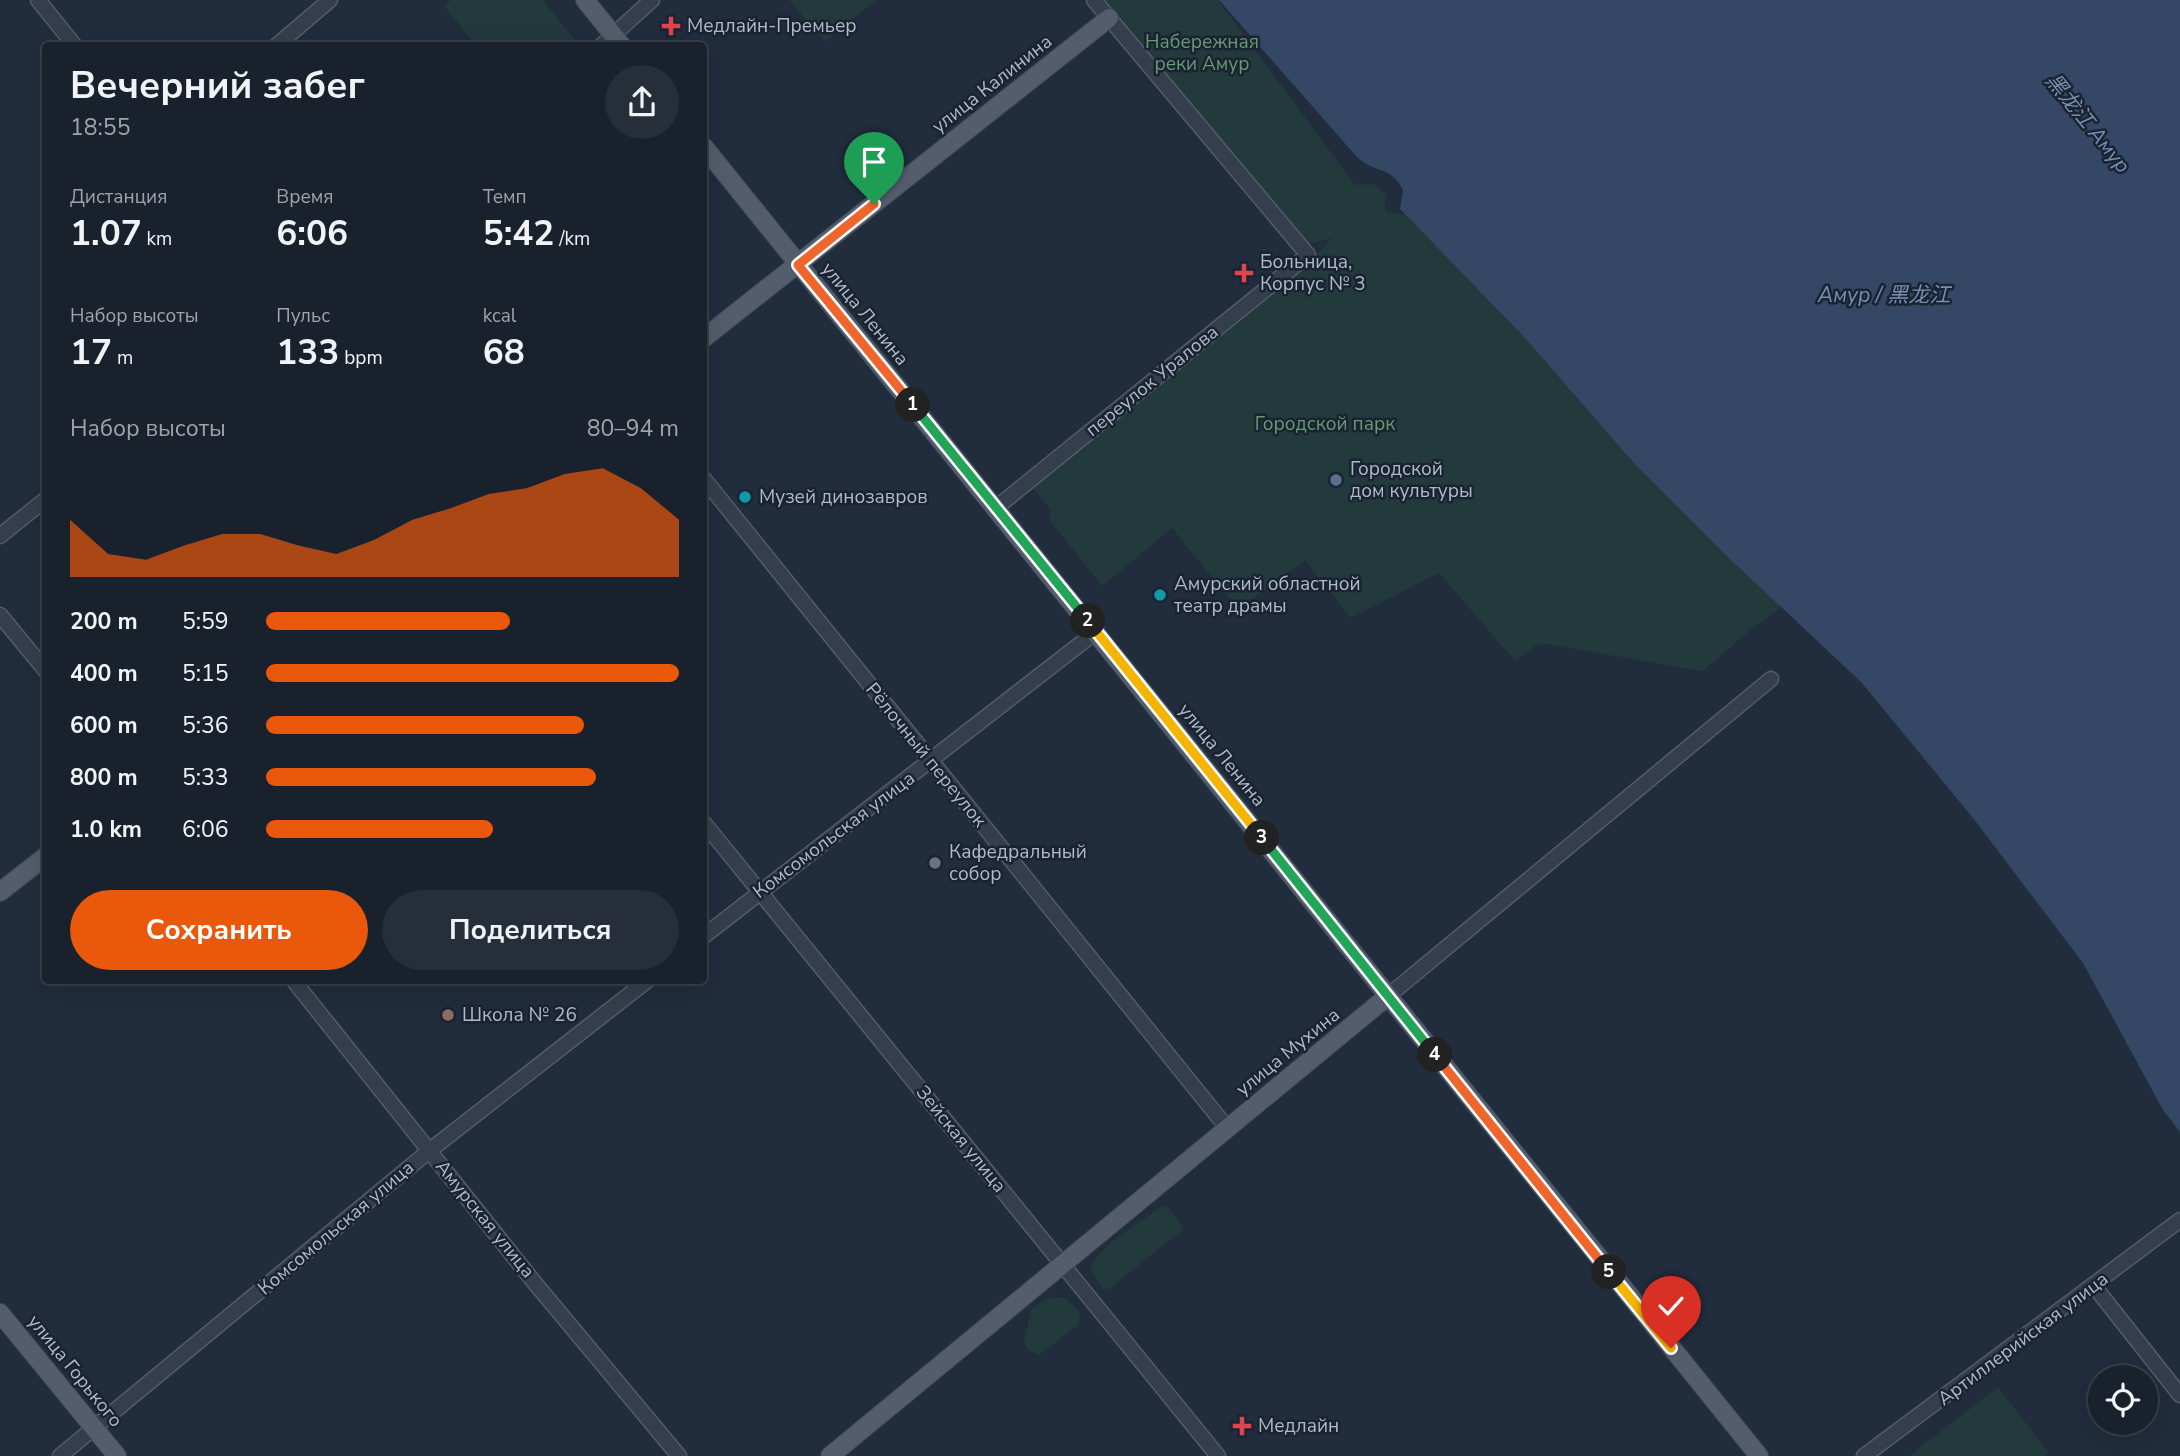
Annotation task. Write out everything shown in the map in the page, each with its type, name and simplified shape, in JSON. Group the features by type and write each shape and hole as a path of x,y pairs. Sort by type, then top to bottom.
{"main road":[{"path":"585,0 612,42"},
{"name":"улица Калинина","path":"707,336 1109,18"},
{"name":"улица Ленина","path":"707,151 1097,631 1759,1456"},
{"path":"0,892 42,859"},
{"name":"улица Мухина","path":"830,1456 1388,996"},
{"name":"улица Горького","path":"0,1313 117,1456"}],"street":[{"path":"38,0 72,42"},
{"path":"281,42 330,0"},
{"path":"612,42 652,0"},
{"path":"1094,0 1109,18"},
{"name":"переулок Уралова","path":"997,507 1308,255 1109,18"},
{"name":"Рёлочный переулок","path":"707,483 1228,1129"},
{"path":"0,536 42,502"},
{"path":"0,615 42,666"},
{"name":"Комсомольская улица","path":"707,934 1097,631"},
{"name":"улица Мухина","path":"1388,996 1771,679"},
{"name":"Зейская улица","path":"707,827 1218,1456"},
{"name":"Амурская улица","path":"296,984 679,1456"},
{"name":"Комсомольская улица","path":"61,1456 429,1151 643,984"},
{"name":"Артиллерийская улица","path":"1864,1456 2180,1220"},
{"path":"2094,1286 2180,1395"}],"green space":[{"path":"451,0 543,0 576,42 474,42 444,6"},
{"path":"789,0 876,0 825,42"},
{"name":"Городской парк","path":"1099,0 1218,0 1355,185 1373,184 1386,194 1385,212 1405,214 1525,338 1632,461 1782,607 1751,629 1703,671 1539,643 1515,661 1439,573 1351,618 1305,560 1238,609 1172,528 1102,586 1050,521 1050,509 1032,487 1300,271 1332,238 1306,245"},
{"path":"1162,1206 1168,1208 1183,1226 1181,1231 1109,1289 1103,1289 1090,1269 1096,1259 1112,1242"},
{"path":"1064,1297 1080,1312 1078,1325 1039,1355 1028,1350 1024,1342 1031,1310 1046,1299"},
{"path":"1998,1387 2049,1453 2046,1456 1909,1456"}],"water":[{"name":"Амур / 黑龙江","path":"1219,0 2180,0 2180,1132 2163,1110 2083,963 1973,818 1861,682 1731,560 1632,461 1525,338 1400,209 1403,190 1398,182 1388,173 1356,156"}],"place":[{"name":"Медлайн-Премьер","path":"671,26"},
{"name":"Больница, Корпус № 3","path":"1244,273"},
{"name":"Городской дом культуры","path":"1336,480"},
{"name":"Музей динозавров","path":"745,497"},
{"name":"Амурский областной театр драмы","path":"1160,595"},
{"name":"Кафедральный собор","path":"935,863"},
{"name":"Школа № 26","path":"448,1015"},
{"name":"Медлайн","path":"1242,1426"}],"route":[{"path":"874,204 798,265 997,507 1671,1348"}],"park label":[{"name":"Набережная реки Амур","path":"1202,53"}],"water label":[{"name":"黑龙江 Амур","path":"2088,123"}]}
